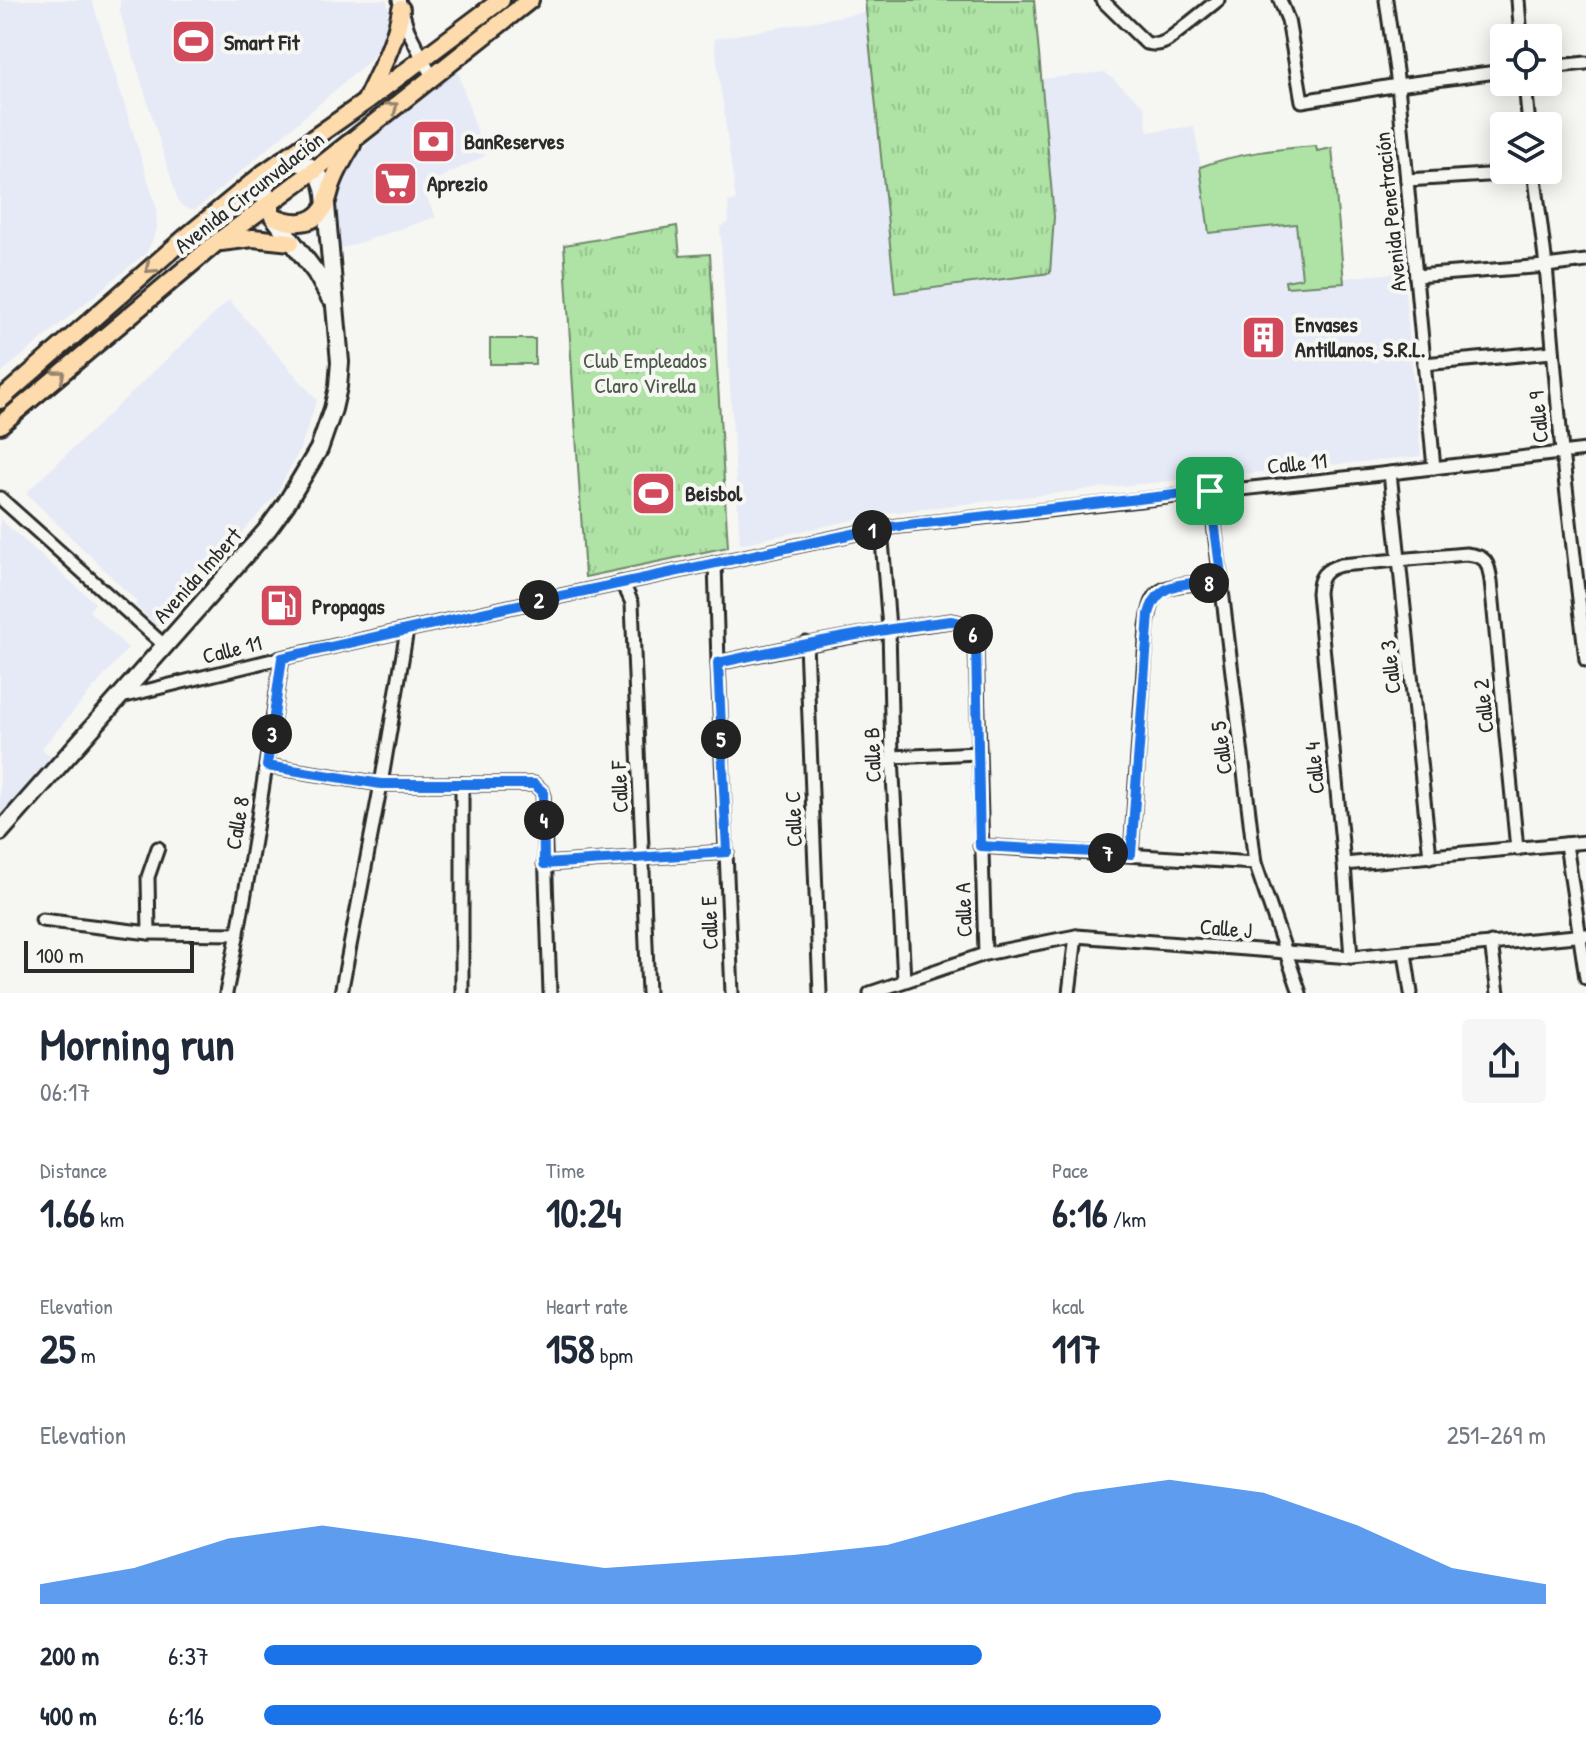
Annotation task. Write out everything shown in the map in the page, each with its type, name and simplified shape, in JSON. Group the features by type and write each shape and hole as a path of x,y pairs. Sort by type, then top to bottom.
{"main road":[{"name":"Avenida Circunvalación","path":"0,400 264,173 423,60 501,0"},
{"name":"Avenida Circunvalación","path":"0,425 216,243 270,210 361,132 530,0"},
{"path":"365,102 389,53 399,24 400,4"},
{"path":"264,173 263,190 270,210 282,220 297,223 313,218 325,206 337,171 361,132"},
{"path":"281,161 299,161 315,170"},
{"name":"Avenida Imbert","path":"0,832 267,530 319,449 333,409 340,362 324,184 315,170"},
{"name":"Avenida Imbert","path":"270,210 316,273 335,306"},
{"path":"216,243 253,238 291,242"}],"street":[{"path":"1102,0 1146,43 1153,45 1168,40 1218,0"},
{"path":"1280,0 1288,20 1302,101 1490,73"},
{"name":"Avenida Penetración","path":"1386,0 1398,85 1434,468"},
{"path":"1518,0 1520,24"},
{"path":"400,4 408,30 432,77"},
{"path":"1562,66 1586,63"},
{"path":"1407,180 1490,174"},
{"name":"Calle 9","path":"1536,184 1586,660"},
{"path":"1416,276 1586,261"},
{"path":"1424,364 1552,352"},
{"name":"Calle 11","path":"120,697 407,630 881,528 1586,450"},
{"name":"Calle 3","path":"1390,473 1430,857"},
{"name":"Calle 5","path":"1210,491 1255,863 1300,993"},
{"path":"0,498 164,645"},
{"name":"Calle B","path":"881,528 889,628 892,757 904,980"},
{"name":"Calle 2","path":"1399,560 1466,554 1481,556 1485,560 1491,581 1517,849"},
{"name":"Calle 4","path":"1351,957 1318,583 1332,567 1399,560"},
{"name":"Calle E","path":"715,563 732,993"},
{"path":"1131,854 1147,626 1152,603 1159,592 1170,587 1222,582"},
{"name":"Calle F","path":"620,583 632,603 648,993"},
{"name":"Calle A","path":"889,628 951,621 968,626 974,635 985,954"},
{"path":"718,663 889,628"},
{"path":"341,993 407,630"},
{"name":"Calle C","path":"806,643 820,993"},
{"name":"Calle 8","path":"226,993 267,766 282,658"},
{"path":"892,757 978,753"},
{"path":"267,766 381,784 534,784 543,792 550,993"},
{"path":"462,784 462,993"},
{"path":"1344,864 1586,842"},
{"path":"1566,844 1583,935 1586,978"},
{"path":"980,846 1255,863"},
{"path":"149,933 148,877 158,848"},
{"path":"544,864 727,852"},
{"path":"42,920 149,933 238,934"},
{"name":"Calle J","path":"870,993 985,954 1076,936 1351,957 1583,935"},
{"path":"1069,993 1076,936"},
{"path":"1491,943 1498,993"},
{"path":"1405,953 1411,993"}],"shaded area":[{"path":"0,0 92,0 156,206 157,230 147,252 0,374"},
{"path":"120,0 386,0 389,9 379,48 368,62 202,205 189,209 178,201 120,12"},
{"path":"866,12 895,293 1054,217 1041,79 1105,72 1144,106 1148,132 1194,126 1201,167 1269,150 1316,146 1317,151 1332,148 1344,278 1403,272 1421,456 887,513 740,544 720,227 729,222 728,202 736,200 714,39"},
{"path":"457,69 485,156 421,187 436,217 337,250 334,215 345,173 381,131"},
{"path":"229,300 317,400 300,449 276,495 158,627 135,605 137,602 26,493"},
{"path":"0,519 95,603 89,611 128,648 42,748 51,757 0,816"}],"green space":[{"path":"865,0 1034,0 1054,217 1050,273 895,293"},
{"path":"1316,146 1317,151 1332,148 1344,283 1286,287 1285,281 1302,278 1296,224 1209,233 1200,167 1243,155"},
{"name":"Club Empleados Claro Virella","path":"677,226 680,256 710,254 728,547 585,577 564,245"},
{"path":"490,339 535,339 535,364 490,364"}],"place":[{"name":"Smart Fit","path":"193,42"},
{"name":"BanReserves","path":"433,141"},
{"name":"Aprezio","path":"396,183"},
{"name":"Envases Antillanos, S.R.L.","path":"1264,337"},
{"name":"Beisbol","path":"654,493"},
{"name":"Propagas","path":"281,606"}],"route":[{"path":"1210,491 1222,582 1170,587 1159,592 1149,614 1131,854 980,846 976,646 974,635 961,622 889,628 718,663 727,852 544,864 543,792 534,784 381,784 267,766 282,658 881,528 1210,491"}]}
